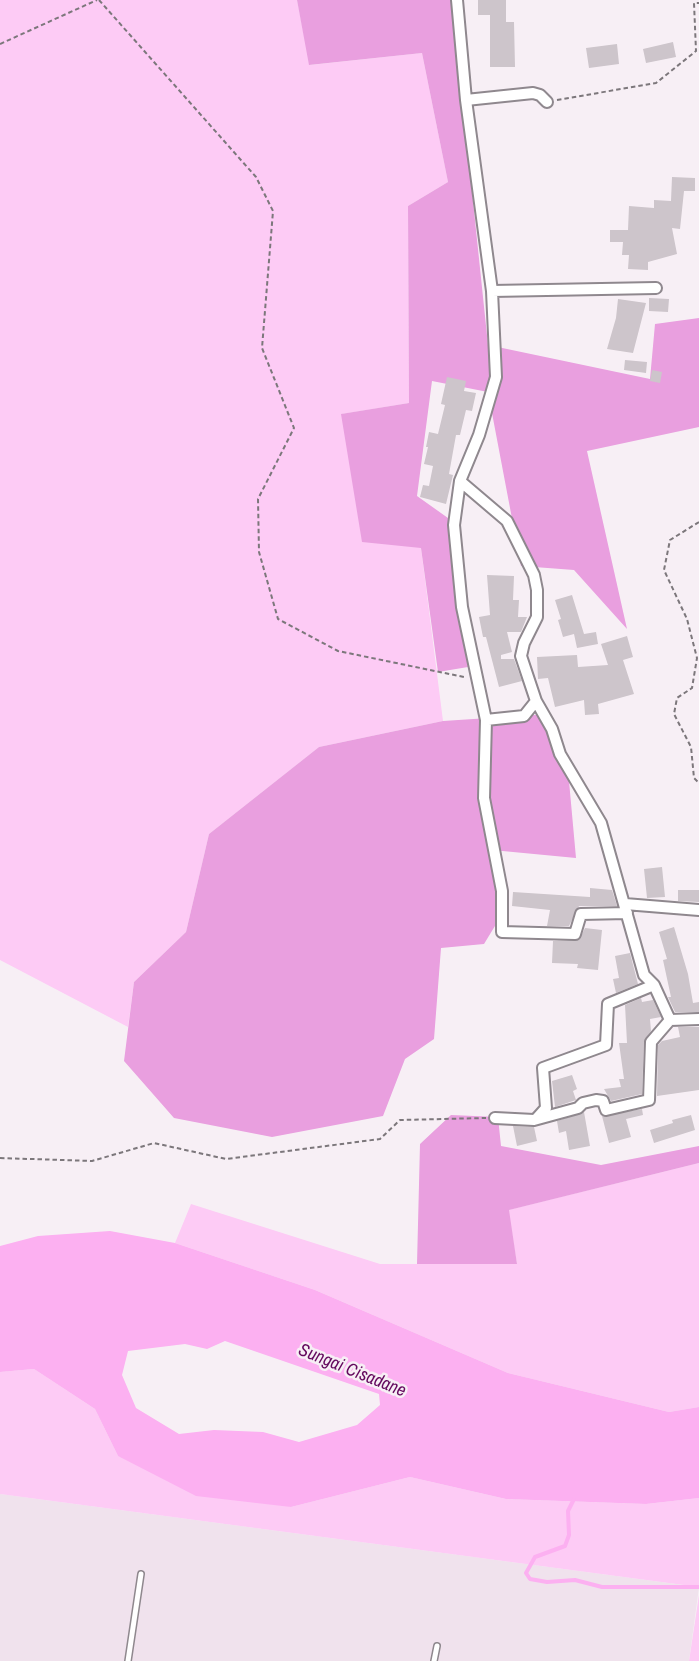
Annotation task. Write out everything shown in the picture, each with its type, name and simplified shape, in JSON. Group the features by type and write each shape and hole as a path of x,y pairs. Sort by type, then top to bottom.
{"street":[{"path":"457,0 466,100 492,291 496,377 479,435 460,481 454,525 462,607 486,720 484,798 502,891 502,932 575,933 581,914 626,909 699,910"},
{"path":"466,100 533,93 540,95 547,102"},
{"path":"492,291 656,288"},
{"path":"460,481 507,521 534,575 537,590 537,617 521,656 536,701 552,729 560,754 601,823 644,975 654,985 670,1020"},
{"path":"486,720 524,716 536,701"},
{"path":"534,1120 543,1114 546,1108 543,1068 606,1045 608,1004 654,985"},
{"path":"495,1118 534,1120 578,1108 582,1103 596,1100 603,1101 606,1110 649,1100 651,1042 670,1020 699,1019"}],"lane":[{"path":"128,1661 141,1574"},
{"path":"434,1661 437,1646"}],"path":[{"path":"0,44 98,0 256,177 273,211 262,348 294,428 258,499 260,552 278,619 338,651 476,679"},
{"path":"547,102 656,83 696,51 694,3 699,3"},
{"path":"699,522 670,540 664,570 687,619 697,658 692,688 677,698 674,714 691,747 694,778 699,783"},
{"path":"0,1158 92,1161 154,1143 226,1159 380,1139 400,1120 495,1118"}],"shaded area":[{"path":"0,0 297,0 310,65 422,53 448,182 408,206 409,403 342,414 421,548 443,721 319,747 209,834 186,932 134,982 128,1027 0,960"},
{"path":"297,0 452,0 488,345 650,379 655,324 699,318 699,427 587,451 627,629 574,570 521,566 488,392 432,381 417,496 448,518 468,667 438,672 421,548 362,542 341,414 409,403 408,206 448,182 422,53 309,65"},
{"path":"550,714 569,781 576,858 492,850 498,921 484,944 441,948 434,1039 405,1059 383,1116 272,1137 174,1118 124,1061 134,982 186,932 209,834 319,747 443,721"},
{"path":"451,1115 498,1117 501,1146 601,1165 699,1146 699,1163 509,1210 517,1264 417,1264 420,1144"},
{"path":"699,1163 699,1407 669,1412 508,1373 315,1290 175,1243 191,1204 380,1264 517,1264 508,1210"},
{"path":"34,1369 95,1409 118,1456 291,1507 410,1477 506,1499 646,1504 699,1498 699,1587 0,1494 0,1372"},
{"path":"0,1494 699,1587 689,1661 0,1661"},
{"path":"699,1595 699,1661 689,1661"}],"water":[{"name":"Sungai Cisadane","path":"110,1231 175,1243 315,1290 508,1373 669,1412 699,1407 699,1498 646,1504 506,1499 410,1477 291,1507 196,1496 118,1456 95,1409 34,1369 0,1372 0,1246 38,1236","holes":["225,1341 379,1394 380,1405 357,1425 299,1442 263,1432 214,1430 179,1434 136,1408 122,1375 128,1351 185,1344 207,1349"]}],"building":[{"path":"478,0 506,0 506,22 514,22 515,67 490,67 490,15 478,15"},
{"path":"673,42 676,57 646,63 643,49"},
{"path":"617,44 619,64 589,68 586,48"},
{"path":"672,177 695,178 695,191 684,191 680,229 672,228 677,254 648,262 648,270 628,269 629,255 622,255 623,242 610,242 610,230 628,230 629,206 654,208 654,200 671,201"},
{"path":"649,298 669,299 668,312 649,311"},
{"path":"618,299 646,303 633,353 607,349 616,318"},
{"path":"625,360 647,362 646,373 624,370"},
{"path":"652,370 662,372 660,383 650,381"},
{"path":"447,377 466,381 464,391 476,393 472,411 466,410 460,435 456,435 449,474 453,475 446,504 420,497 423,485 429,486 433,466 424,464 428,447 426,447 429,432 438,434 445,405 441,404"},
{"path":"487,575 514,576 513,600 519,600 518,617 527,617 521,632 507,632 512,652 501,655 501,659 514,659 522,681 499,687 479,617 490,615"},
{"path":"572,595 584,634 596,632 598,644 577,648 574,634 563,637 558,620 561,619 555,600"},
{"path":"627,636 633,657 623,660 634,694 598,704 599,714 585,715 584,700 555,707 548,678 538,679 537,657 577,655 578,667 608,665 601,644"},
{"path":"662,867 665,897 647,898 644,869"},
{"path":"590,888 612,890 617,906 579,906 569,926 547,926 550,910 512,906 513,892 590,897"},
{"path":"678,890 699,890 699,902 678,901"},
{"path":"674,927 688,974 693,1003 699,1002 699,1012 675,1012 668,997 671,997 663,960 667,959 659,932"},
{"path":"585,928 602,930 598,970 577,968 578,964 552,963 553,941 579,940"},
{"path":"630,953 638,984 616,993 613,979 619,978 615,956"},
{"path":"641,998 642,1002 653,1000 661,1017 650,1019 651,1031 644,1041 642,1094 611,1101 604,1089 621,1087 619,1079 624,1079 619,1043 627,1043 625,1005"},
{"path":"678,1027 699,1027 699,1090 657,1096 658,1045 662,1041 680,1037"},
{"path":"572,1075 577,1089 573,1091 576,1100 555,1107 552,1081"},
{"path":"642,1109 643,1115 626,1119 631,1137 609,1143 602,1116"},
{"path":"584,1112 590,1146 569,1150 566,1131 559,1133 557,1121"},
{"path":"691,1115 695,1130 654,1143 650,1130 673,1123 672,1120"},
{"path":"513,1126 534,1127 537,1141 517,1146"}],"waterway":[{"path":"574,1499 568,1511 569,1535 565,1546 535,1557 526,1573 530,1579 547,1582 575,1580 602,1587 699,1587"}]}
